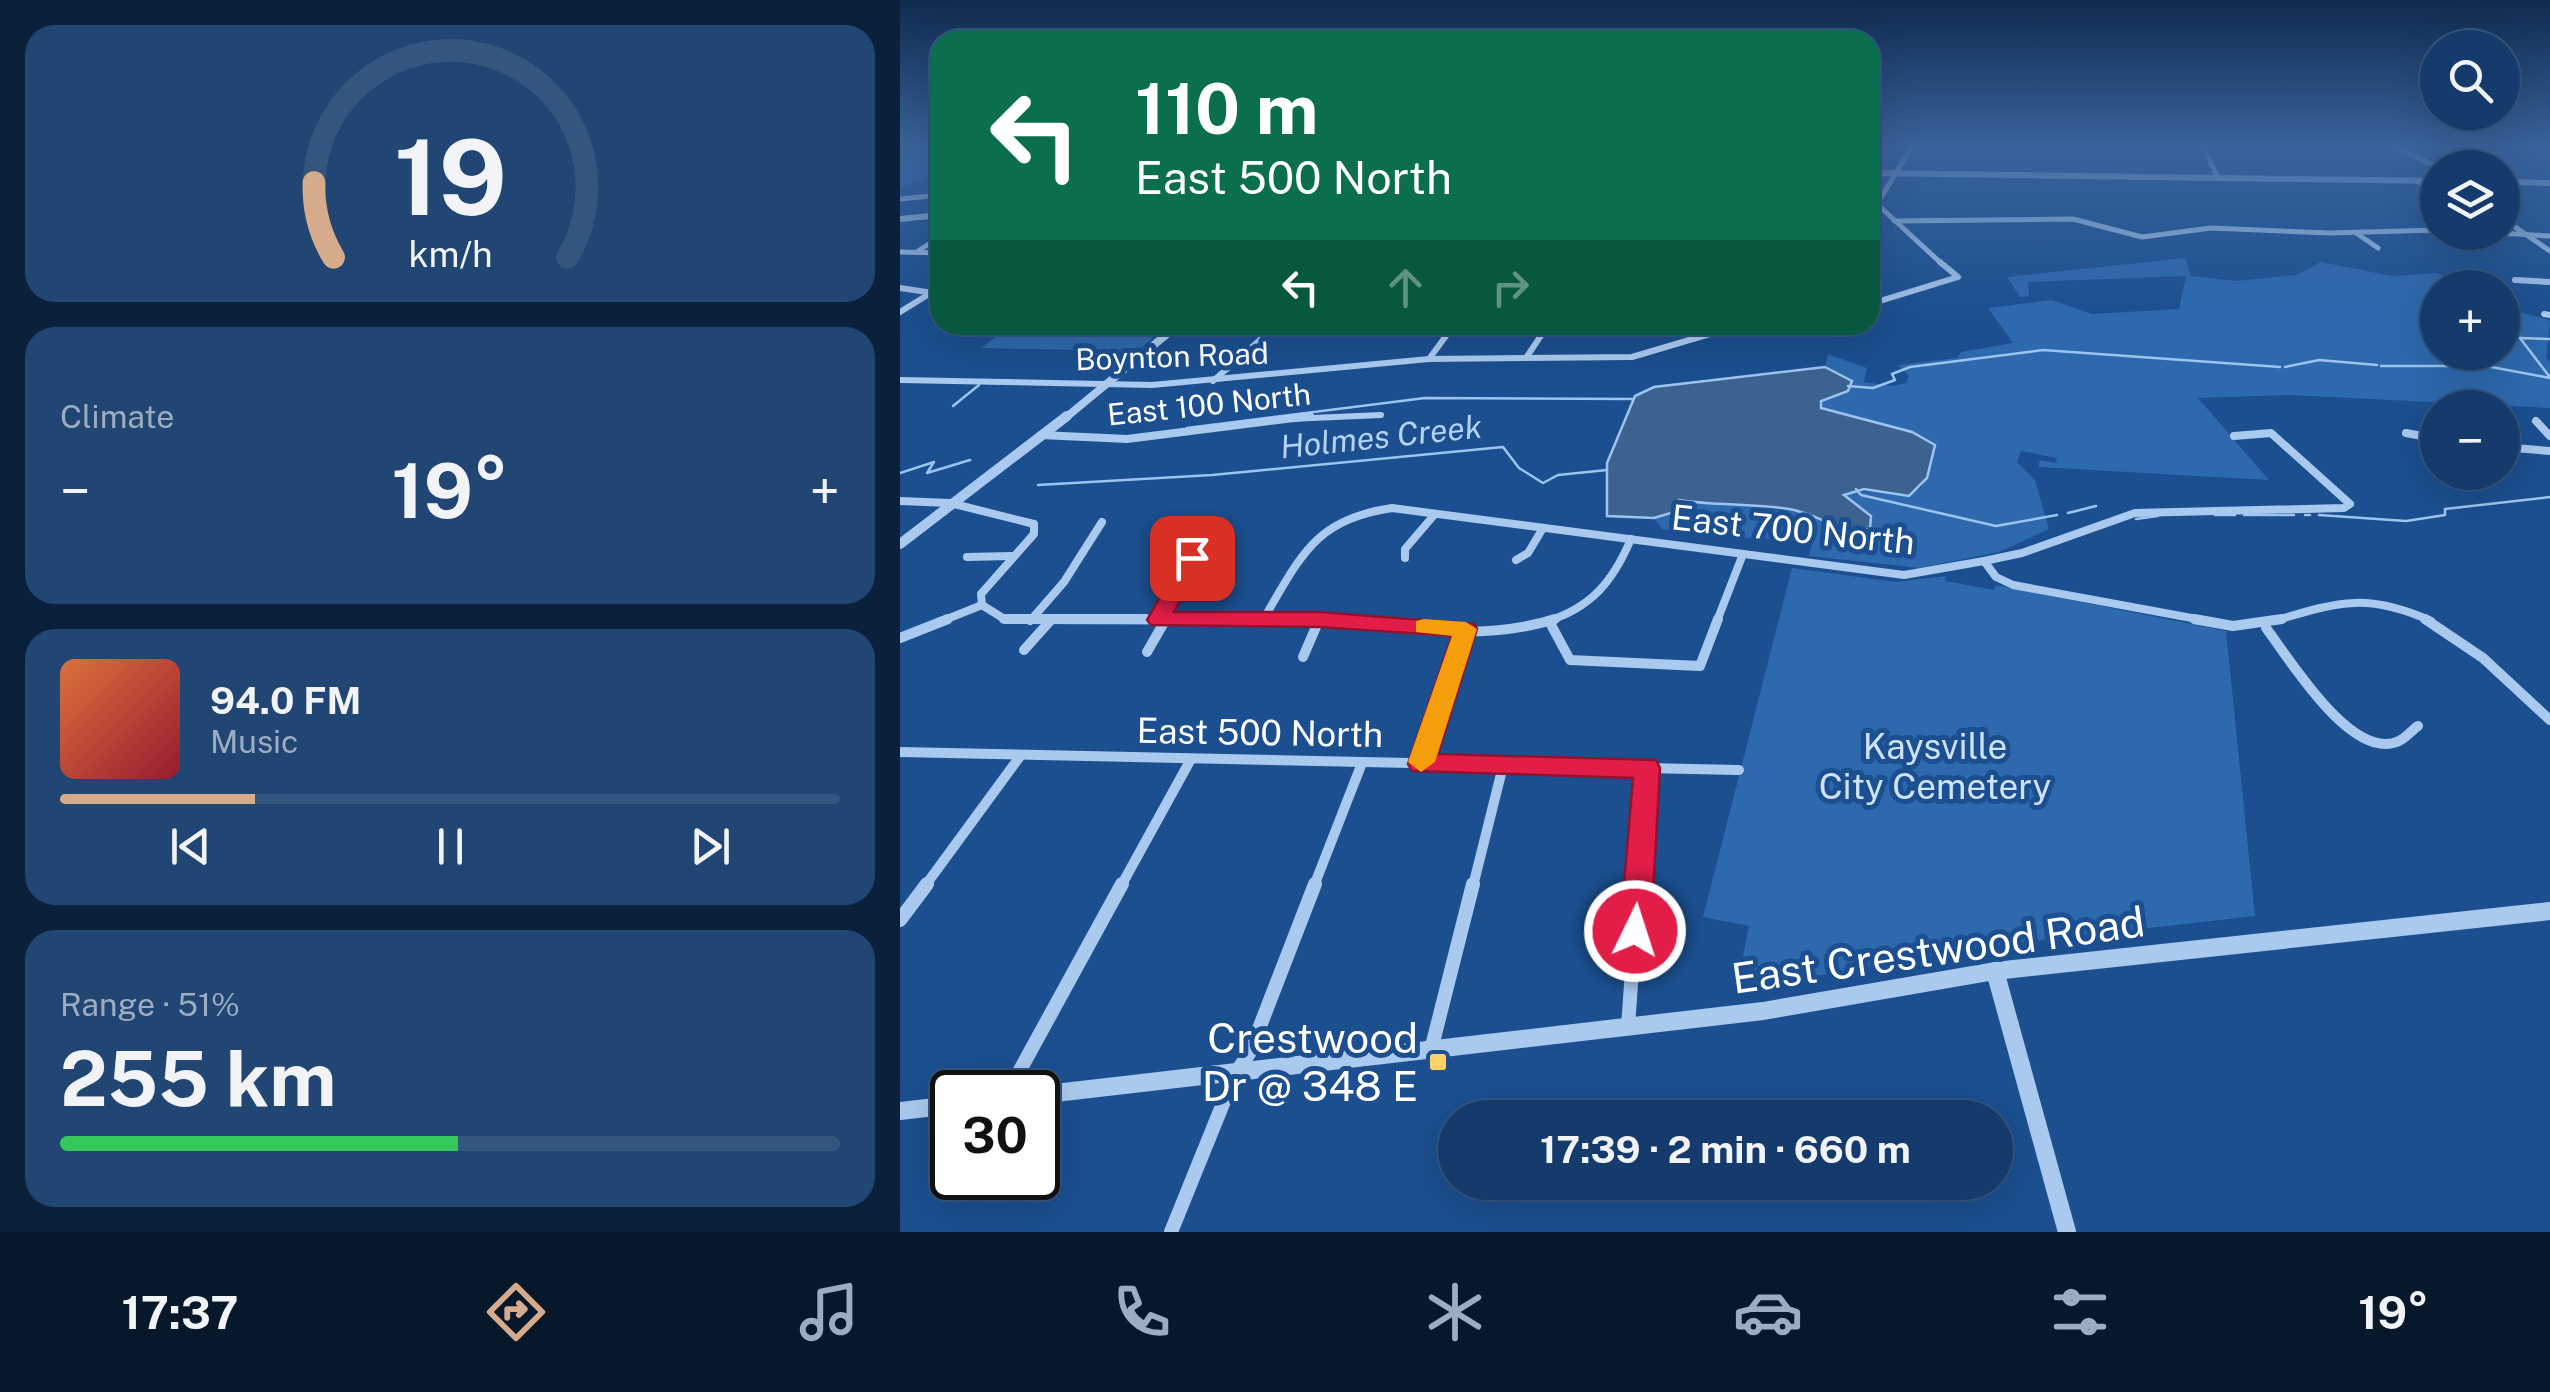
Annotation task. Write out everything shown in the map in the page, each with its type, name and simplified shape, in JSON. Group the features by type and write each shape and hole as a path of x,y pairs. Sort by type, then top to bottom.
{"street":[{"path":"1880,207 1958,277 1880,301"},
{"path":"900,218 930,216"},
{"path":"1896,223 2073,219 2138,235 2227,228 2420,230"},
{"path":"2353,232 2378,248"},
{"path":"2520,232 2550,251"},
{"path":"2520,236 2550,236"},
{"path":"915,253 930,243"},
{"path":"900,252 930,253"},
{"path":"2520,280 2550,282"},
{"path":"900,288 930,292"},
{"path":"900,312 930,296"},
{"path":"900,544 1107,386 1166,335"},
{"path":"1213,381 1265,335"},
{"path":"1430,359 1447,335"},
{"path":"1526,358 1541,335"},
{"name":"Boynton Road","path":"900,380 1107,386 1213,381 1430,359 1648,355 1709,335"},
{"name":"East 100 North","path":"1041,435 1127,439 1330,414 1381,415"},
{"path":"2536,421 2550,436"},
{"name":"East 700 North","path":"1345,515 1392,508 1904,575 2022,553 2135,513 2344,508 2350,504 2271,433 2234,436"},
{"path":"2406,433 2420,436"},
{"path":"2520,448 2550,451"},
{"path":"900,501 950,503 1034,524 1034,534 986,583 982,606"},
{"path":"1405,558 1405,549 1435,514"},
{"path":"1264,618 1314,535 1345,515"},
{"path":"1030,621 1064,582 1102,522"},
{"path":"1516,560 1528,554 1543,528"},
{"path":"1147,652 1207,532"},
{"path":"982,606 1006,620 1030,621 1264,618 1466,629 1549,621 1582,608 1608,588 1630,539"},
{"path":"1549,621 1570,660 1700,666 1743,554"},
{"path":"967,557 1012,556"},
{"path":"1984,561 1996,577 2013,585 2233,626 2266,628 2315,606 2348,600 2398,609 2443,628 2487,659 2550,720"},
{"path":"900,638 982,606"},
{"path":"1303,657 1319,620"},
{"path":"1024,650 1050,621"},
{"path":"2266,628 2296,663 2321,706 2350,730 2394,742 2410,736 2418,726"},
{"path":"1421,764 1466,629"},
{"name":"East 500 North","path":"900,752 1739,770"},
{"path":"900,920 1021,755"},
{"path":"1020,1070 1191,759"},
{"path":"1170,1232 1235,1074 1250,1052 1362,763"},
{"path":"1430,1050 1503,766"},
{"path":"1628,1027 1647,768"},
{"name":"East Crestwood Road","path":"1060,1093 1763,1012 1996,971 2550,911"},
{"path":"1996,971 2068,1232"},
{"path":"900,1111 930,1108"}],"green space":[{"path":"2185,258 2191,276 2236,281 2296,275 2321,262 2392,276 2420,274 2420,370 2520,370 2520,312 2550,320 2546,358 2550,362 2550,408 2520,407 2520,390 2420,390 2420,402 2289,395 2198,398 2269,480 2038,467 2040,460 2055,463 2057,458 2021,451 2017,462 2035,480 2049,529 1999,552 1919,568 1809,556 1813,540 1723,537 1662,529 1654,518 1673,512 1678,500 1810,513 1845,532 1843,495 1921,488 1932,463 1912,432 1821,408 1820,402 1848,391 1852,382 1825,367 1828,354 1867,368 1864,382 1892,386 1906,383 1909,376 1898,365 1957,358 1961,352 2013,343 1988,308 2052,300 2092,314 2179,309 2186,276 2028,282 2029,296 2020,297 2007,277"},
{"path":"999,335 1156,335 1138,351 981,348"},
{"name":"Kaysville City Cemetery","path":"1792,568 1896,582 1946,576 1945,581 1994,590 1996,585 2226,631 2255,916 1982,947 1736,990 1749,926 1703,917"}],"shaded area":[{"path":"1825,367 1852,381 1848,391 1821,401 1821,408 1912,432 1935,445 1927,478 1909,496 1864,489 1844,495 1871,516 1870,529 1838,526 1789,509 1679,500 1674,512 1654,518 1607,516 1607,463 1635,396 1654,387"}],"waterway":[{"name":"Holmes Creek","path":"2549,376 2520,338 2550,339"},
{"name":"Holmes Creek","path":"1848,386 1873,388 1895,380 1892,374 1910,367 2043,350 2280,367"},
{"name":"Holmes Creek","path":"2285,367 2319,360 2377,365"},
{"name":"Holmes Creek","path":"2381,366 2486,366 2550,378"},
{"path":"953,406 979,385"},
{"path":"1187,428 1425,398 1633,399"},
{"name":"Holmes Creek","path":"1038,485 1212,475 1503,447 1519,468 1543,483 1558,475 1607,470"},
{"name":"Holmes Creek","path":"900,473 934,462 927,473 970,460"},
{"path":"1856,489 1861,495 1996,526 2057,515"},
{"path":"2319,515 2406,521 2445,515 2445,509 2550,497"},
{"path":"2068,513 2096,506"},
{"path":"2215,515 2235,515"},
{"path":"2244,515 2294,515"},
{"path":"2305,515 2310,515"},
{"path":"2136,519 2158,516"}],"slow traffic":[{"path":"1421,762 1466,629 1424,627"}],"place":[{"name":"Crestwood Dr @ 348 E","path":"1438,1062"}],"route":[{"path":"1192,558 1159,620 1264,618 1466,629 1421,764 1647,768 1635,931"}]}
